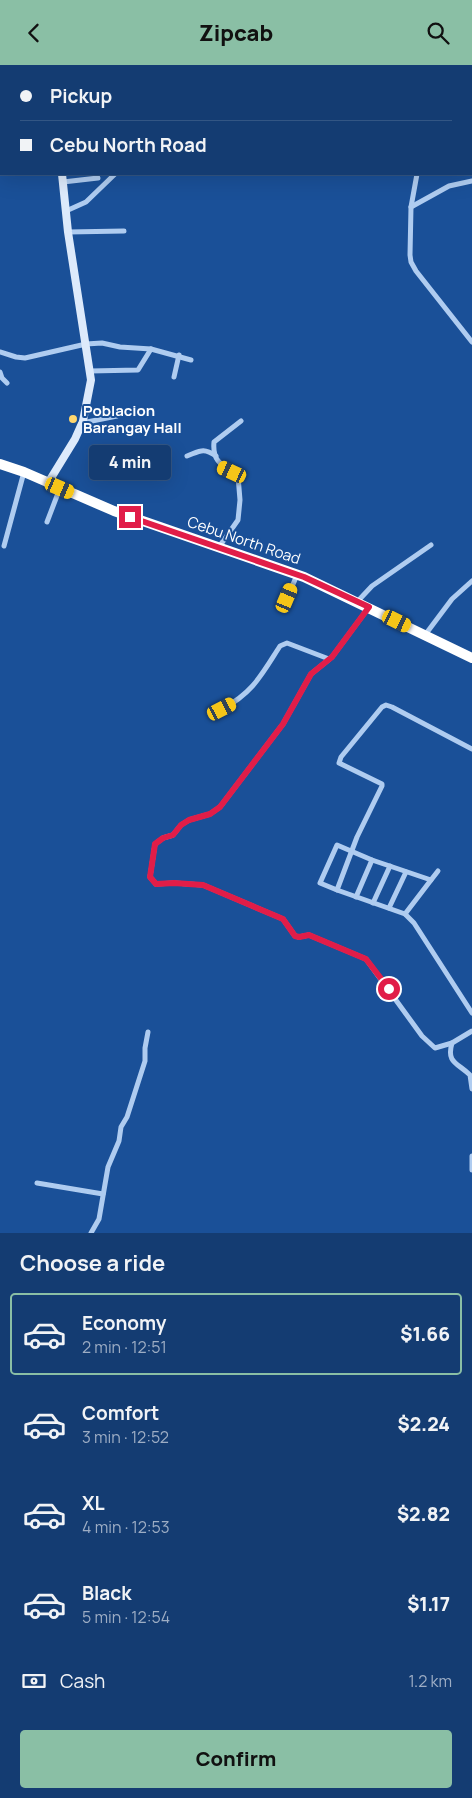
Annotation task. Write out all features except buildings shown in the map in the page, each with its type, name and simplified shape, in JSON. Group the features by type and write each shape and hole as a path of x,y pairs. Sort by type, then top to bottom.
{"highway":[{"name":"Cebu North Road","path":"0,464 24,472 114,511 297,575 369,607 472,658"}],"street":[{"path":"66,211 86,202 114,175"},
{"path":"417,175 411,207 411,262 472,342"},
{"path":"48,483 75,439 82,423 91,380 68,231 62,178 98,178"},
{"path":"411,207 449,186 472,181"},
{"path":"68,231 124,231"},
{"path":"0,352 25,358 86,344 102,343 120,347 151,349 191,359"},
{"path":"90,371 138,370 151,349"},
{"path":"174,377 179,355"},
{"path":"0,372 2,378 7,383"},
{"path":"82,423 117,416"},
{"path":"218,547 238,521 240,500 238,476 222,467 213,449 214,442 241,421"},
{"path":"187,456 207,450 216,456"},
{"path":"4,546 24,472"},
{"path":"47,522 60,488"},
{"path":"357,602 372,586 431,545"},
{"path":"287,598 297,575"},
{"path":"425,635 452,599 472,581"},
{"path":"369,607 329,659 311,674 283,724 220,807 210,814 189,820 181,825 173,835 163,838 155,844 150,877 156,884 203,885 283,919 295,936 309,935 366,959 422,1036 435,1048 452,1043 472,1031"},
{"path":"222,709 235,703 253,687 280,646 287,643 329,659"},
{"path":"337,889 357,837 382,784 339,763 341,757 382,707 386,705 392,707 472,749"},
{"path":"431,880 352,853 337,845 320,883 406,914 414,923 472,1013"},
{"path":"356,897 372,860"},
{"path":"373,903 390,865"},
{"path":"406,914 438,871"},
{"path":"389,908 406,872"},
{"path":"92,1233 99,1219 108,1167 119,1141 121,1127 127,1117 145,1061 148,1032"},
{"path":"452,1043 451,1060 470,1075 472,1089"},
{"path":"472,1156 472,1170"},
{"path":"37,1183 103,1194"}],"place":[{"name":"Poblacion Barangay Hall","path":"73,419"}],"route":[{"path":"130,517 304,577 369,607 332,657 311,674 283,724 220,807 210,814 189,820 181,825 173,835 163,838 155,844 150,877 156,884 203,885 283,919 295,936 309,935 366,959 389,989"}]}
